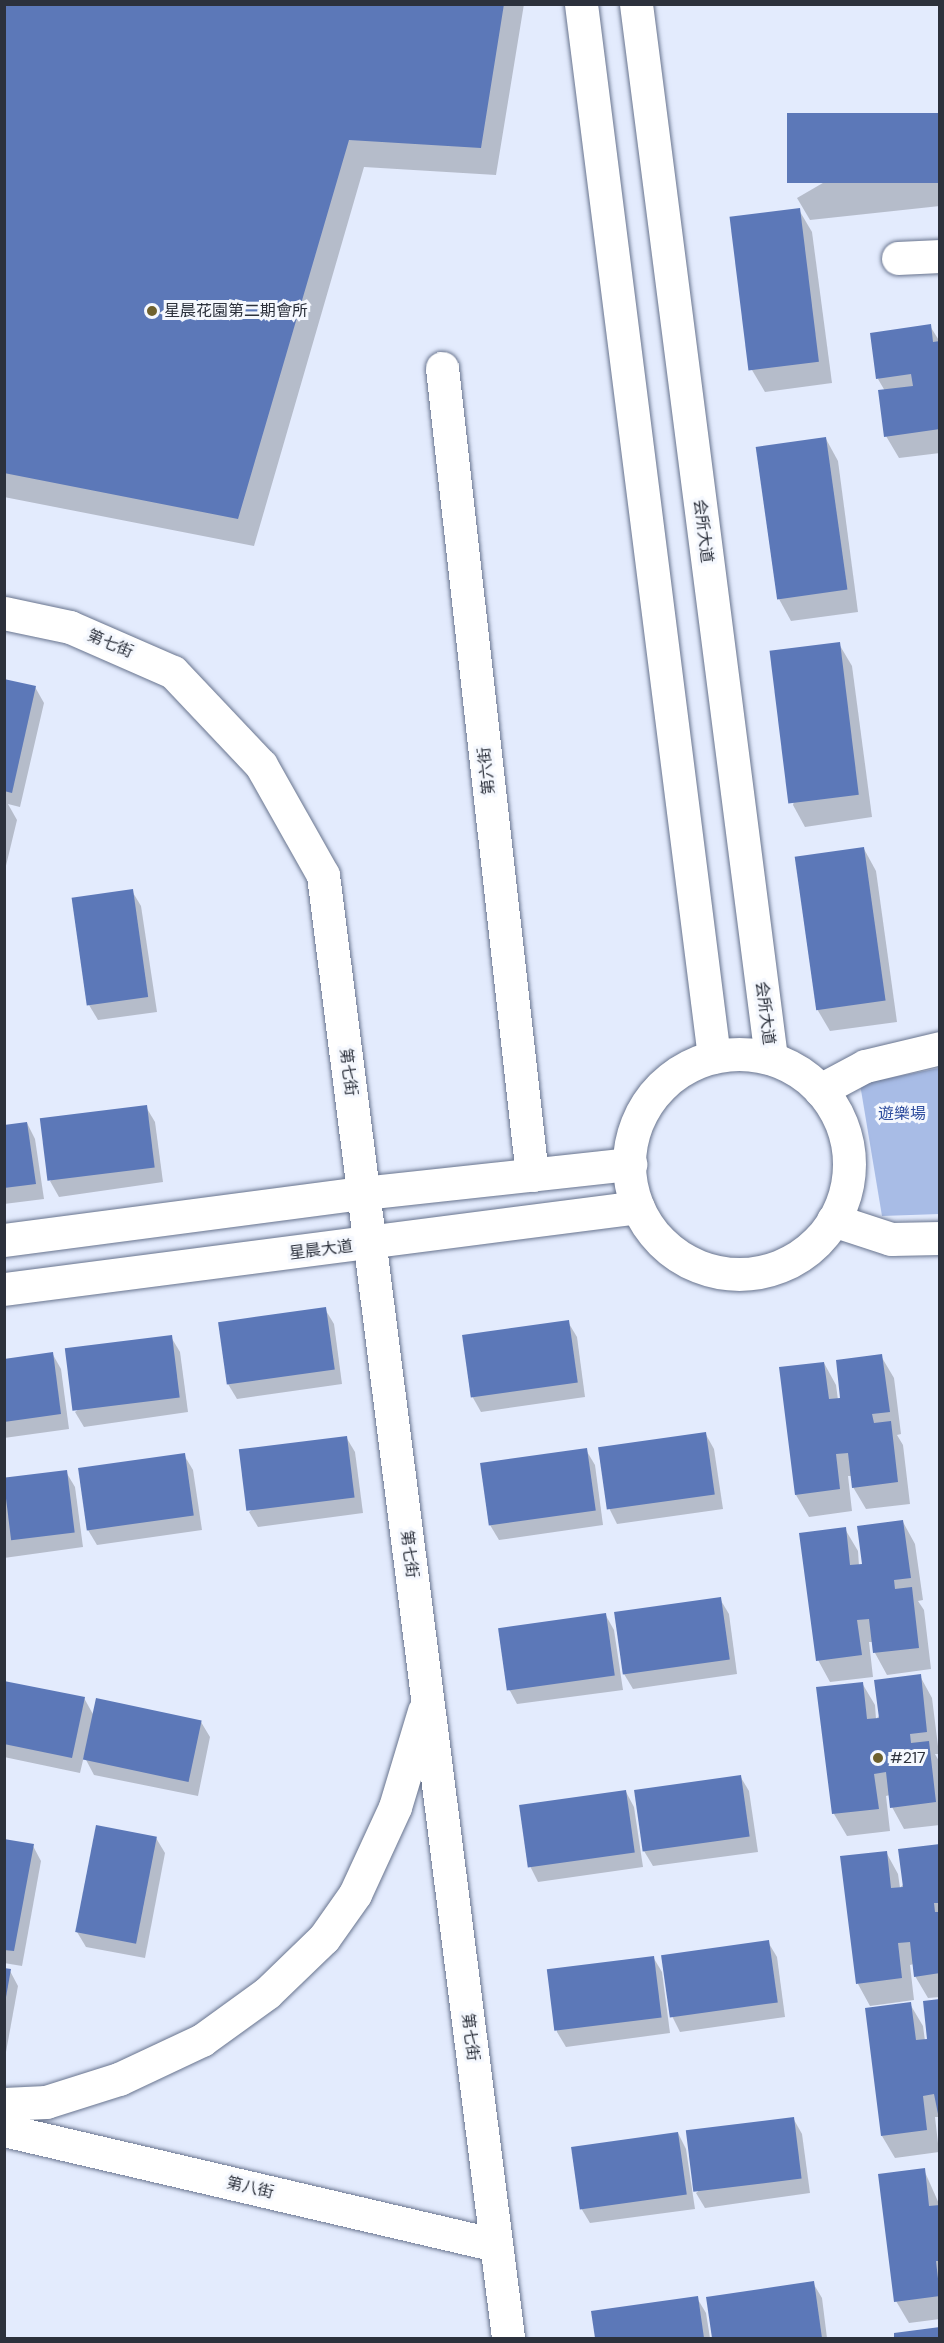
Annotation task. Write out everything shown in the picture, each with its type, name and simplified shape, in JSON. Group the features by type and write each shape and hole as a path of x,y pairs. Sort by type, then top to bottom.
{"street":[{"path":"581,4 714,1058"},
{"name":"会所大道","path":"636,4 771,1058"},
{"path":"898,258 939,256"},
{"name":"第六街","path":"442,368 532,1175"},
{"name":"第七街","path":"4,613 70,627 173,672 261,765 323,875 508,2338"},
{"path":"820,1090 865,1066 939,1048"},
{"path":"733,1053 771,1058 804,1075 830,1103 846,1138 849,1176 832,1220 820,1239 793,1261 760,1273 725,1274 692,1264 663,1245 638,1207 630,1183 629,1148 641,1112 664,1082 696,1062 714,1058 733,1053"},
{"path":"4,1240 363,1193 630,1164"},
{"name":"星晨大道","path":"4,1289 370,1244 638,1207"},
{"path":"832,1220 891,1239 939,1238"},
{"name":"第七街","path":"4,2104 46,2102 119,2079 202,2040 267,1993 324,1938 355,1894 395,1807 428,1700"},
{"name":"第八街","path":"4,2130 496,2245"}],"green space":[{"name":"遊樂場","path":"939,1068 939,1214 882,1216 860,1084"}],"building":[{"name":"星晨花園第二期會所","path":"4,4 504,4 481,148 349,140 238,519 4,473"},
{"path":"787,113 940,113 940,183 787,183"},
{"path":"800,208 819,362 748,370 730,217"},
{"path":"931,324 933,342 940,341 940,429 884,437 878,390 913,386 911,374 876,379 870,333"},
{"path":"826,437 847,590 777,599 756,447"},
{"path":"840,642 859,795 788,804 770,651"},
{"path":"4,679 36,686 12,793 4,791"},
{"path":"864,847 886,1000 816,1010 795,857"},
{"path":"133,889 148,997 87,1006 72,898"},
{"path":"147,1105 155,1168 47,1181 40,1118"},
{"path":"27,1122 36,1184 4,1188 4,1125"},
{"path":"326,1307 335,1369 227,1385 218,1322"},
{"path":"569,1320 578,1382 471,1397 462,1335"},
{"path":"172,1335 180,1398 72,1411 65,1348"},
{"path":"53,1352 61,1414 4,1422 4,1359"},
{"path":"882,1354 890,1412 872,1414 874,1423 891,1421 898,1482 852,1488 848,1453 836,1454 840,1489 795,1495 779,1367 824,1362 829,1399 840,1398 836,1360"},
{"path":"706,1432 715,1494 607,1510 598,1447"},
{"path":"347,1436 355,1498 246,1511 239,1449"},
{"path":"587,1448 596,1510 489,1525 480,1463"},
{"path":"185,1453 194,1515 87,1530 78,1468"},
{"path":"67,1470 75,1533 11,1540 4,1478"},
{"path":"903,1520 911,1578 894,1580 895,1589 912,1587 919,1648 873,1653 869,1619 857,1620 862,1655 816,1661 799,1533 846,1527 850,1565 862,1564 857,1526"},
{"path":"721,1597 730,1659 623,1674 614,1612"},
{"path":"606,1613 615,1675 507,1691 498,1628"},
{"name":"#217","path":"921,1674 927,1732 910,1734 911,1743 929,1741 936,1802 890,1808 886,1772 874,1774 879,1809 832,1814 816,1687 863,1682 867,1719 879,1718 874,1680"},
{"path":"4,1681 85,1697 72,1758 4,1744"},
{"path":"96,1698 202,1720 189,1782 83,1760"},
{"path":"741,1775 750,1836 643,1851 634,1790"},
{"path":"626,1790 635,1852 528,1867 519,1805"},
{"path":"96,1825 157,1837 136,1944 75,1932"},
{"path":"4,1839 34,1844 14,1951 4,1950"},
{"path":"940,1844 940,1903 934,1903 935,1912 940,1912 940,1973 914,1977 910,1942 898,1943 902,1978 856,1984 840,1856 887,1851 891,1888 903,1887 898,1849"},
{"path":"769,1940 778,2002 670,2018 661,1955"},
{"path":"654,1956 662,2018 554,2031 547,1969"},
{"path":"4,1968 11,1969 6,1997 4,1997"},
{"path":"940,1999 940,2124 934,2094 923,2096 927,2130 881,2136 865,2008 911,2002 916,2040 927,2039 923,2001"},
{"path":"794,2117 802,2179 693,2192 686,2130"},
{"path":"678,2132 687,2194 580,2209 571,2147"},
{"path":"925,2168 929,2206 940,2205 940,2261 936,2261 940,2296 894,2302 878,2174"},
{"path":"814,2281 822,2338 712,2338 706,2297"},
{"path":"698,2296 704,2338 595,2338 591,2311"},
{"path":"940,2327 940,2338 894,2338 894,2333"}],"place":[{"name":"星晨花園第二期會所","path":"152,311"},
{"name":"#217","path":"878,1758"}]}
